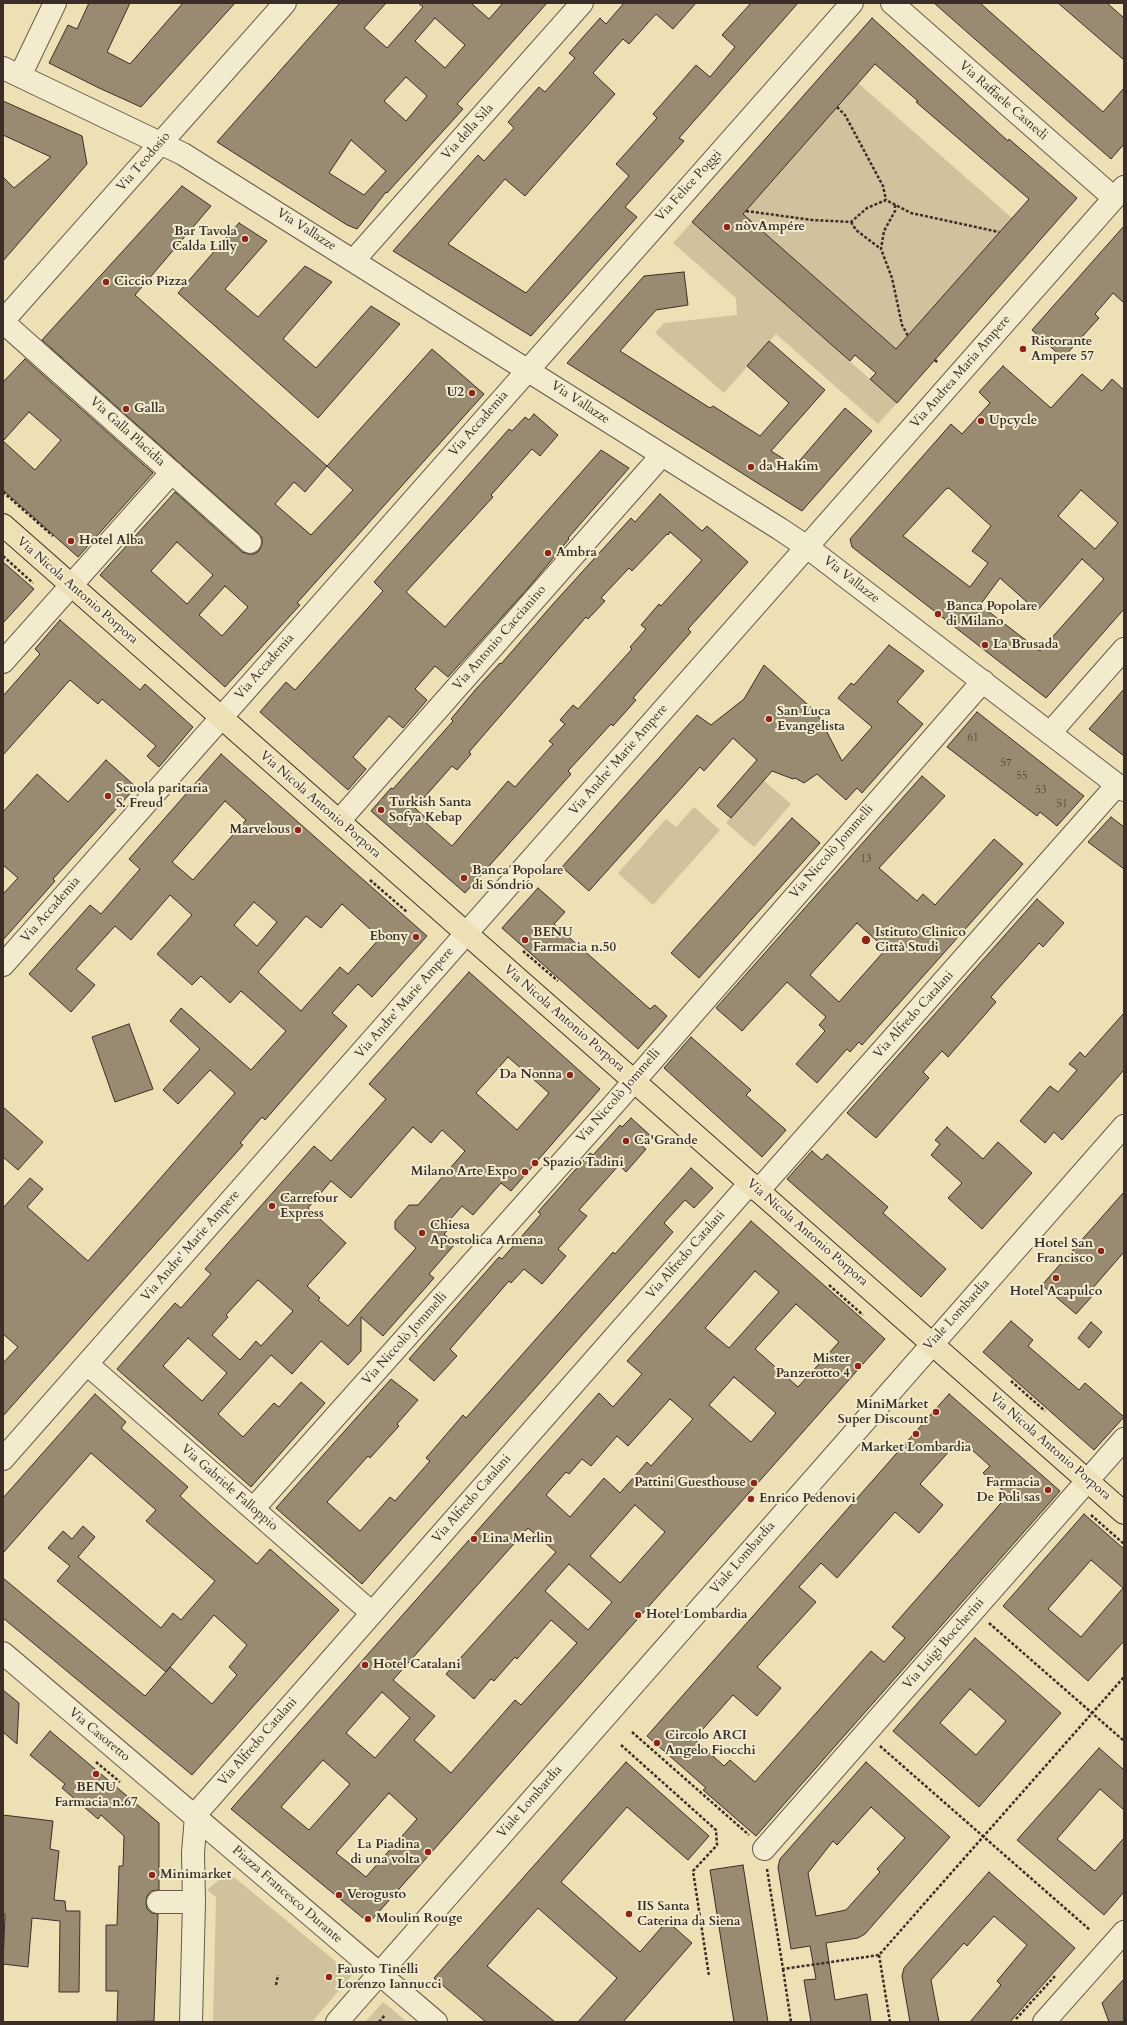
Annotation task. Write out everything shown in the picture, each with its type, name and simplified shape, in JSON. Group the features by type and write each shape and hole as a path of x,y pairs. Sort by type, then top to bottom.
{"main road":[{"name":"Via Nicola Antonio Porpora","path":"3,525 1124,1512"}],"street":[{"path":"12,72 55,3"},
{"name":"Via Teodosio","path":"3,322 284,3"},
{"name":"Via della Sila","path":"354,260 582,3"},
{"name":"Via Felice Poggi","path":"527,370 852,3"},
{"name":"Via Raffaele Casnedi","path":"892,3 1119,193"},
{"name":"Via Vallazze","path":"12,72 162,142 354,260 807,547 1121,787"},
{"name":"Via Andrea Maria Ampere","path":"807,547 1119,193"},
{"name":"Via Galla Placidia","path":"3,322 250,542"},
{"name":"Via Accademia","path":"3,965 527,370"},
{"name":"Via Antonio Caccianino","path":"339,821 662,455"},
{"path":"3,662 172,472"},
{"name":"Via Andre' Marie Ampere","path":"3,1459 807,547"},
{"path":"1050,733 1124,649"},
{"name":"Via Niccolò Jommelli","path":"253,1509 633,1080 982,681"},
{"name":"Via Alfredo Catalani","path":"196,1816 208,1799 372,1613 754,1187 1121,787"},
{"name":"Viale Lombardia","path":"379,1973 1124,1126"},
{"name":"Via Gabriele Falloppio","path":"87,1364 372,1613"},
{"name":"Via Luigi Boccherini","path":"758,1843 865,1733 1124,1439"},
{"name":"Via Casoretto","path":"3,1653 196,1816"},
{"path":"191,2022 194,1902 193,1853 196,1816"},
{"name":"Piazza Francesco Durante","path":"196,1816 436,2022"},
{"path":"158,1902 194,1902"},
{"path":"1044,2022 1124,1932"},
{"path":"337,2022 379,1973"}],"path":[{"path":"837,107 845,115 883,186 886,200 911,213 1000,232"},
{"path":"746,211 812,220 852,222 867,208 886,200"},
{"path":"895,205 895,211 884,231 881,249 892,278 902,325 908,336"},
{"path":"852,222 856,230 881,249"},
{"path":"934,360 938,362"},
{"path":"3,492 53,536"},
{"path":"3,556 33,583"},
{"path":"370,880 407,912"},
{"path":"523,951 558,981"},
{"path":"829,1285 863,1315"},
{"path":"1011,1381 1045,1411"},
{"path":"1091,1515 1124,1544"},
{"path":"974,1609 1124,1741"},
{"path":"783,1969 879,1955 1124,1677"},
{"path":"632,1732 758,1843 792,2022"},
{"path":"865,1733 1090,1930"},
{"path":"621,1745 716,1830 717,1844 692,1871 709,1976"},
{"path":"96,1762 125,1786"},
{"path":"879,1955 890,2022"},
{"path":"276,1985 278,1975"},
{"path":"1016,2020 1055,1976"},
{"path":"379,2022 385,2015"}],"shaded area":[{"path":"858,83 1012,218 896,349 743,214"},
{"path":"692,222 897,403 878,424 776,334 724,393 655,333 664,323 737,315 736,298 673,243"},
{"path":"763,780 791,804 754,847 726,823"},
{"path":"694,807 720,830 653,905 618,873 666,819 676,827"},
{"path":"228,1872 352,1975 312,2022 213,2022 216,1897 207,1890"},
{"path":"383,2002 394,2011 407,2022 365,2022"}],"building":[{"path":"89,3 130,3 107,52 130,64 183,3 235,3 141,107 49,63 68,25 77,29"},
{"path":"340,3 386,3 364,28 387,48 423,7 418,3 471,3 489,19 503,3 547,3 457,104 463,109 387,193 386,192 357,229 347,225 217,142","holes":["435,18 465,45 445,68 415,41","406,77 427,96 406,121 384,101","351,140 386,171 364,195 329,173"]},
{"path":"624,3 696,3 673,29 656,14 629,44 623,39 593,73 615,94 525,196 505,179 448,244 526,293 629,176 616,164 657,118 653,114 696,65 710,77 735,47 722,35 751,3 798,3 679,138 684,141 625,207 637,217 531,336 393,251 478,155 484,161 514,128 508,122 539,87 545,92 575,58 569,53 600,18 606,24"},
{"path":"934,3 980,3 1103,112 1124,88 1124,144 1111,159"},
{"path":"1058,3 1107,3 1124,18 1124,60"},
{"name":"nòvAmpére","path":"872,18 1008,141 1009,139 1077,198 897,403 870,379 876,373 855,355 850,361 692,222","holes":["875,64 918,101 916,102 1029,199 896,349 743,214"]},
{"path":"3,101 82,136 87,164 3,261 3,177 14,188 51,157 3,135"},
{"path":"182,186 211,206 135,295 327,466 432,349 484,394 297,603 300,605 225,687 100,575 175,492 242,552 254,554 259,551 262,544 262,538 42,340","holes":["327,466 353,490 311,535 275,504 294,482 305,492","177,542 213,575 187,604 151,571","225,586 248,607 222,636 199,615"]},
{"path":"239,223 267,241 225,289 258,317 305,266 332,282 283,339 316,368 371,306 400,324 318,418 178,293"},
{"path":"1124,226 1124,303 1113,293 1095,314 1099,318 1063,358 1032,330"},
{"path":"684,272 688,305 656,310 620,351 710,408 713,406 760,436 789,403 747,366 769,341 825,390 771,451 795,466 845,408 872,431 802,511 567,363 644,276"},
{"path":"25,359 153,473 78,557 3,490 3,441 3,382","holes":["29,412 61,440 35,470 3,441"]},
{"path":"1003,366 1051,408 1082,374 1102,391 1112,379 1124,390 1124,609 1046,698 852,547 850,539 951,424 962,434 990,403 979,392","holes":["949,488 991,526 972,551 988,563 970,587 903,536 946,489","1081,490 1118,523 1095,549 1058,516","1082,559 1104,579 1040,651 980,605 1000,578 1037,611"]},
{"path":"534,414 558,435 540,456 532,449 491,495 493,497 406,592 445,627 601,450 629,468 568,538 569,539 529,587 448,677 435,666 415,689 427,700 403,728 389,716 353,757 366,769 348,790 260,712 286,682 295,690 383,591 374,582 509,429 512,431 525,417 529,420"},
{"path":"660,494 702,531 707,526 748,562 688,629 691,632 633,698 636,700 613,726 611,724 568,771 571,774 465,893 371,811 391,788 393,789 453,721 451,719 476,689 500,663 501,664 631,518 635,522","holes":["670,532 702,560 661,606 659,604 641,625 646,629 630,647 632,649 578,709 573,705 560,720 565,724 549,741 553,744 515,787 508,781 452,846 426,823 428,820 415,808 452,766 457,770 471,754 469,752 586,617 588,619 605,601 601,598 629,568 632,571"]},
{"path":"3,562 34,589 3,623"},
{"path":"60,620 140,690 145,684 193,727 159,767 147,756 156,746 102,699 98,704 70,680 3,755 3,696 40,654 35,649"},
{"path":"889,645 924,671 897,702 923,724 862,793 857,788 846,800 817,774 804,783 795,778 793,779 772,771 731,818 717,806 757,760 733,738 704,771 700,767 589,891 562,867 697,715 711,725 744,699 764,665 817,713 842,761 872,727 838,698 851,683 854,685"},
{"path":"1124,689 1124,756 1089,729"},
{"path":"977,712 1084,796 1057,826 1040,812 1037,816 947,747"},
{"path":"221,754 427,936 372,997 358,984 332,1013 347,1026 265,1120 262,1117 240,1143 243,1145 3,1416 3,1363 18,1347 3,1334 3,1208 30,1178 43,1189 27,1207 88,1261 235,1093 210,1070 178,1104 163,1090 200,1049 170,1021 181,1008 251,1070 286,1031 241,991 230,1003 201,976 192,985 157,954 192,915 170,895 131,940 115,926 76,969 95,985 71,1012 29,974 90,905 101,914 140,869 129,859","holes":["225,801 246,820 193,880 172,862","254,902 277,922 257,946 234,925","342,904 380,938 348,974 340,967 301,1011 258,972 306,916 321,928"]},
{"path":"106,760 136,787 53,879 55,881 3,940 3,894 18,878 3,865 3,812 37,774 68,802"},
{"name":"Istituto Clinico Città Studi","path":"922,776 945,796 879,868 917,901 923,894 935,905 994,839 1023,864 862,1045 859,1042 850,1052 847,1049 817,1083 796,1064 825,1031 819,1025 826,1017 787,982 742,1031 716,1008","holes":["857,923 886,949 839,1002 810,975"]},
{"path":"1111,817 1124,827 1124,869 1088,842"},
{"path":"792,818 820,843 699,978 671,953"},
{"path":"538,888 565,912 554,924 650,1009 655,1005 667,1016 638,1049 502,928"},
{"path":"1037,899 1064,923 1043,947 1039,943 997,990 991,997 996,1002 948,1057 942,1051 923,1072 929,1078 876,1138 847,1113"},
{"path":"469,972 600,1089 511,1191 501,1183 473,1215 462,1206 443,1228 447,1231 444,1234 455,1244 429,1274 434,1278 383,1336 361,1317 361,1351 348,1365 321,1341 292,1374 271,1355 218,1414 243,1437 274,1403 279,1407 301,1382 325,1403 251,1487 117,1369 175,1303 181,1308 211,1274 205,1269 314,1146 331,1161 386,1099 369,1084","holes":["508,1057 549,1093 517,1130 476,1093","413,1127 431,1143 442,1130 465,1151 418,1205 409,1205 395,1221 395,1229 416,1248 348,1326 318,1300 320,1298 307,1286 346,1243 308,1208 331,1181 351,1198","258,1280 293,1311 261,1346 256,1341 240,1360 212,1335 228,1317 226,1315","188,1338 227,1373 202,1401 163,1366"]},
{"path":"1124,1013 1124,1070 1062,1140 1054,1132 1045,1143 1020,1121 1050,1086 1058,1092 1077,1070 1069,1064 1080,1052 1085,1057"},
{"path":"129,1024 153,1089 115,1102 92,1037"},
{"path":"691,1037 751,1090 746,1095 786,1130 762,1157 664,1068"},
{"path":"3,1107 43,1142 18,1170 3,1157"},
{"path":"631,1118 651,1136 642,1146 646,1149 626,1172 619,1165 579,1210 587,1216 558,1249 566,1256 542,1284 524,1269 511,1283 509,1281 450,1349 457,1356 434,1381 409,1359 499,1257 502,1259 541,1214 538,1212 590,1153 593,1155 620,1125 622,1127"},
{"path":"947,1127 983,1159 998,1142 1032,1173 982,1229 948,1198 962,1183 931,1155 940,1144 935,1140"},
{"path":"812,1151 822,1160 827,1154 888,1207 883,1213 946,1269 921,1297 787,1179"},
{"path":"691,1168 713,1188 694,1208 685,1200 664,1223 673,1232 362,1584 276,1508 391,1379 418,1400 397,1424 399,1426 370,1458 368,1456 327,1502 360,1531 390,1497 395,1501 430,1461 426,1458 463,1415 466,1418 613,1252 615,1254"},
{"path":"1124,1192 1124,1252 1091,1290 1095,1293 1076,1314 1042,1285"},
{"path":"751,1221 885,1339 369,1923 231,1809 599,1393 613,1407 642,1374 627,1361","holes":["755,1271 779,1292 729,1348 705,1328","796,1304 839,1342 798,1387 755,1349","734,1377 776,1413 751,1442 709,1405","670,1399 693,1419 651,1466 647,1462 620,1493 604,1478 570,1517 546,1495 566,1472 569,1474 582,1459 591,1466 617,1436 628,1446","635,1505 665,1532 620,1583 590,1556","528,1528 556,1552 446,1674 474,1699 491,1679 494,1681 515,1657 517,1659 551,1620 577,1643 521,1705 515,1700 451,1773 414,1740 435,1716 393,1680","569,1564 612,1602 588,1630 545,1591","382,1692 410,1718 375,1758 346,1733","323,1760 350,1784 309,1830 281,1807","389,1793 417,1819 366,1877 336,1853"]},
{"path":"1011,1321 1033,1340 1028,1346 1079,1390 1085,1383 1124,1417 1094,1450 983,1352"},
{"path":"1091,1322 1102,1332 1089,1348 1078,1338"},
{"path":"95,1394 126,1422 121,1428 188,1487 180,1496 212,1525 257,1564 270,1549 339,1610 192,1775 3,1618 3,1578 145,1696 166,1672 57,1581 70,1566 48,1548 63,1531 72,1539 83,1526 95,1537 78,1557 161,1628 173,1613 181,1620 215,1581 146,1521 156,1510 91,1453 3,1553 3,1498","holes":["214,1615 247,1645 229,1667 237,1675 212,1704 170,1667"]},
{"path":"949,1394 1060,1491 756,1836 703,1790 706,1788 647,1736","holes":["960,1439 990,1466 983,1473 1008,1495 892,1627 905,1638 884,1662 871,1651 755,1782 730,1760 724,1766 694,1739 733,1695 757,1716 781,1688 757,1667 816,1602 799,1587 821,1563 837,1578 895,1512 919,1533 943,1505 920,1484"]},
{"path":"1084,1514 1124,1549 1124,1641 1088,1681 1003,1606","holes":["1091,1560 1123,1588 1081,1637 1048,1609"]},
{"path":"975,1638 1061,1713 979,1807 893,1731","holes":["970,1689 1006,1721 976,1755 940,1723"]},
{"path":"3,1690 19,1703 17,1744 3,1732"},
{"path":"50,1731 159,1823 159,1890 151,1891 147,1896 146,1902 147,1909 152,1913 158,1914 154,2021 117,2022 118,1991 106,1991 106,1925 117,1925 119,1866 123,1866 124,1836 101,1815 98,1819 62,1788 65,1784 30,1755"},
{"path":"1099,1748 1124,1770 1124,1810 1100,1789 1057,1839 1095,1871 1124,1838 1124,1892 1104,1915 1017,1840"},
{"path":"626,1762 709,1836 688,1860 627,1807 561,1882 640,1952 667,1921 692,1943 623,2022 578,2022 617,1978 538,1908 487,1966 555,2022 486,2022 434,1978"},
{"path":"866,1762 950,1837 865,1934 858,1938 826,1943 835,2000 867,1994 871,2022 811,2022 804,1980 816,1979 810,1946 791,1949 778,1867 780,1859","holes":["871,1807 905,1838 877,1869 880,1872 846,1910 816,1916 808,1873 833,1841 837,1845"]},
{"path":"3,1815 53,1821 50,1849 59,1851 54,1900 65,1901 66,1911 80,1911 79,1992 59,1992 60,1921 32,1918 28,1967 3,1964 5,1914 3,1914"},
{"path":"743,1865 768,2022 734,2022 710,1870"},
{"path":"989,1872 1075,1948 1010,2022 970,2022 1001,1985 997,1981 1027,1945 994,1916 967,1946 964,1943 931,1980 939,2022 910,2022 902,1976 904,1968"},
{"path":"1124,1979 1124,2022 1109,2022 1102,2003"}],"place":[{"name":"nòvAmpére","path":"727,227"},
{"name":"Bar Tavola Calda Lilly","path":"245,239"},
{"name":"Ciccio Pizza","path":"106,282"},
{"name":"Ristorante Ampere 57","path":"1023,349"},
{"name":"U2","path":"472,393"},
{"name":"Galla","path":"126,409"},
{"name":"Upcycle","path":"981,421"},
{"name":"da Hakim","path":"751,467"},
{"name":"Hotel Alba","path":"71,541"},
{"name":"Ambra","path":"548,553"},
{"name":"Banca Popolare di Milano","path":"938,614"},
{"name":"La Brusada","path":"985,645"},
{"name":"San Luca Evangelista","path":"769,719"},
{"name":"Scuola paritaria S. Freud","path":"108,796"},
{"name":"Turkish Santa Sofya Kebap","path":"381,810"},
{"name":"Marvelous","path":"298,830"},
{"name":"Banca Popolare di Sondrio","path":"464,878"},
{"name":"Ebony","path":"416,937"},
{"name":"BENU Farmacia n.50","path":"525,940"},
{"name":"Istituto Clinico Città Studi","path":"866,940"},
{"name":"Da Nonna","path":"570,1075"},
{"name":"Ca'Grande","path":"626,1141"},
{"name":"Spazio Tadini","path":"535,1163"},
{"name":"Milano Arte Expo","path":"525,1172"},
{"name":"Carrefour Express","path":"272,1206"},
{"name":"Chiesa Apostolica Armena","path":"422,1233"},
{"name":"Hotel San Francisco","path":"1101,1251"},
{"name":"Hotel Acapulco","path":"1056,1278"},
{"name":"Mister Panzerotto 4","path":"858,1366"},
{"name":"MiniMarket Super Discount","path":"936,1412"},
{"name":"Market Lombardia","path":"916,1434"},
{"name":"Pattini Guesthouse","path":"754,1483"},
{"name":"Farmacia De Poli sas","path":"1048,1490"},
{"name":"Enrico Pedenovi","path":"751,1499"},
{"name":"Lina Merlin","path":"474,1539"},
{"name":"Hotel Lombardia","path":"638,1615"},
{"name":"Hotel Catalani","path":"365,1665"},
{"name":"Circolo ARCI Angelo Fiocchi","path":"657,1743"},
{"name":"BENU Farmacia n.67","path":"96,1774"},
{"name":"La Piadina di una volta","path":"428,1852"},
{"name":"Minimarket","path":"152,1875"},
{"name":"Verogusto","path":"339,1895"},
{"name":"IIS Santa Caterina da Siena","path":"629,1914"},
{"name":"Moulin Rouge","path":"368,1919"},
{"name":"Fausto Tinelli Lorenzo Iannucci","path":"329,1977"}]}
